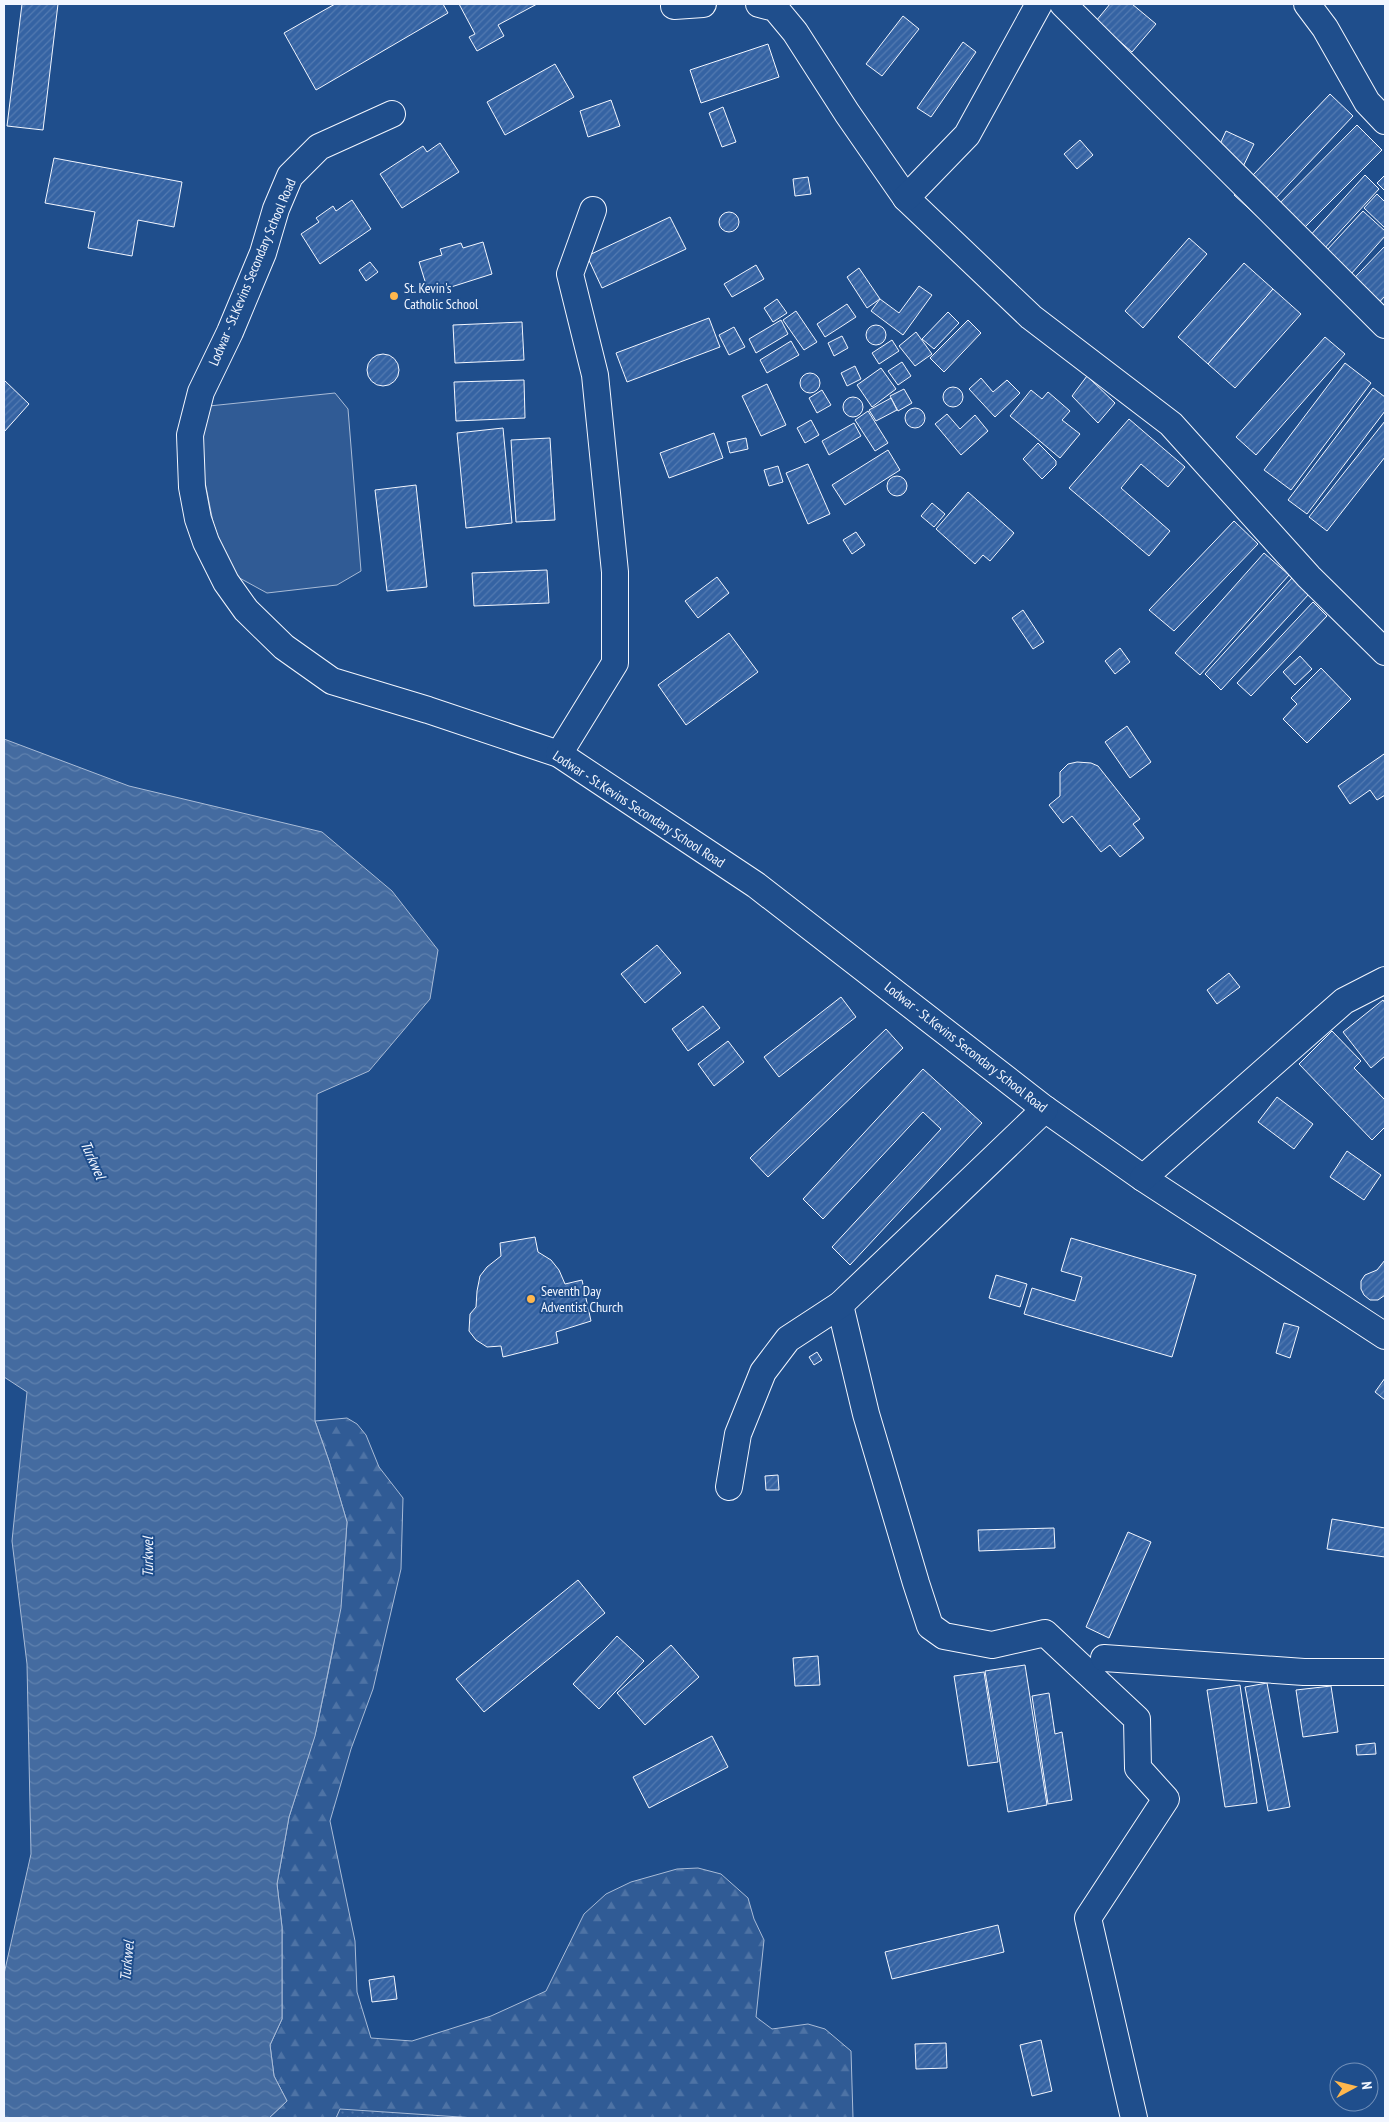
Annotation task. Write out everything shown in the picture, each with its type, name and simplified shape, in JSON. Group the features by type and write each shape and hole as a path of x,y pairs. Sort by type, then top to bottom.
{"street":[{"path":"674,6 703,4"},
{"path":"760,4 774,8 795,32 847,113 906,198 1031,317 1171,424 1309,577 1385,652"},
{"path":"906,198 967,135 1039,4"},
{"path":"1063,4 1385,325"},
{"path":"1306,4 1325,28 1367,102 1385,121"},
{"name":"Lodwar - St.Kevins Secondary School Road","path":"392,114 319,147 290,176 276,209 260,261 230,332 201,392 190,435 192,487 198,520 206,542 226,582 246,610 284,647 332,681 428,710 559,754 756,885 1045,1109 1143,1178 1385,1336"},
{"path":"559,754 615,663 615,572 595,375 570,274 593,210"},
{"path":"1143,1178 1344,1001 1385,980"},
{"path":"729,1488 738,1434 763,1372 788,1339 840,1305 1045,1109"},
{"path":"840,1305 866,1414 930,1626 944,1636 992,1645 1045,1633 1137,1719 1138,1768 1166,1799 1088,1918 1134,2118"},
{"path":"1104,1658 1304,1672 1385,1672"}],"shaded area":[{"path":"335,393 348,409 361,571 337,585 267,593 234,575 223,552 213,522 202,467 201,424 209,406"}],"green space":[{"path":"347,1418 357,1424 366,1435 379,1467 403,1498 401,1569 373,1689 351,1749 330,1821 355,1941 357,1992 371,2038 412,2041 491,2016 546,1991 584,1914 606,1894 631,1882 677,1869 698,1868 721,1874 748,1898 754,1919 764,1940 756,2017 772,2029 808,2024 825,2029 851,2051 853,2118 269,2118 287,2101 274,2076 270,2045 282,2019 282,1927 277,1884 289,1817 316,1731 333,1649 343,1579 347,1522 315,1421"},
{"path":"340,2109 475,2118 336,2118"}],"water":[{"name":"Turkwel","path":"4,739 129,786 322,832 392,891 438,950 430,999 369,1071 317,1094 315,1421 347,1522 341,1608 315,1736 289,1817 277,1884 282,1927 282,2019 270,2045 274,2076 287,2101 269,2118 4,2118 4,1974 31,1854 27,1664 12,1541 27,1392 4,1377"}],"building":[{"path":"22,4 58,4 43,130 7,126"},
{"path":"335,4 443,4 448,13 316,90 284,33"},
{"path":"459,4 537,4 498,25 504,36 477,51 469,37 475,34"},
{"path":"1110,4 1132,4 1156,24 1132,52 1096,21"},
{"path":"903,16 919,29 882,76 866,64"},
{"path":"963,42 976,52 931,117 917,108"},
{"path":"768,44 779,77 701,103 690,70"},
{"path":"555,64 574,97 505,135 487,102"},
{"path":"1330,94 1353,116 1258,217 1234,195"},
{"path":"611,100 620,126 588,137 580,111"},
{"path":"723,107 736,142 722,147 709,113"},
{"path":"1357,125 1382,150 1288,244 1263,220"},
{"path":"1226,131 1254,144 1238,177 1211,164"},
{"path":"1080,140 1093,155 1077,169 1064,154"},
{"path":"440,143 459,172 402,208 380,174 423,146 427,152"},
{"path":"54,158 182,182 174,227 138,220 132,256 88,248 95,212 45,203"},
{"path":"1365,175 1379,189 1322,251 1308,238"},
{"path":"1385,175 1385,191 1377,183"},
{"path":"808,177 811,194 795,196 793,179"},
{"path":"1377,194 1385,202 1385,228 1364,208"},
{"path":"352,200 371,229 320,264 301,234 319,222 316,218 333,206 336,211"},
{"path":"1363,211 1385,231 1385,236 1351,274 1326,251"},
{"path":"729,212 736,215 739,222 736,229 729,232 722,229 719,222 722,215"},
{"path":"670,217 686,249 602,288 587,256"},
{"path":"1189,238 1207,254 1143,328 1125,311"},
{"path":"483,242 492,274 429,294 419,262 442,255 440,249 461,243 463,248"},
{"path":"1385,246 1385,296 1363,320 1338,295"},
{"path":"370,262 378,272 366,281 359,270"},
{"path":"1244,263 1273,289 1208,364 1178,337"},
{"path":"756,265 764,279 732,297 724,284"},
{"path":"859,268 880,299 867,308 847,277"},
{"path":"919,286 932,295 903,335 871,311 880,299 899,313"},
{"path":"1273,289 1301,314 1235,388 1208,364"},
{"path":"777,299 787,313 773,322 764,308"},
{"path":"847,304 856,317 825,337 817,324"},
{"path":"796,311 817,342 804,350 783,320"},
{"path":"948,312 959,323 934,349 922,339"},
{"path":"709,318 720,347 627,382 616,353"},
{"path":"781,320 788,334 756,353 749,339"},
{"path":"968,320 981,333 944,372 930,358"},
{"path":"522,322 524,360 455,363 453,325"},
{"path":"876,325 883,328 886,335 883,342 876,345 869,342 866,335 869,328"},
{"path":"734,327 745,347 729,355 719,335"},
{"path":"916,332 932,354 915,366 899,346"},
{"path":"842,336 848,348 834,356 828,343"},
{"path":"1325,337 1345,354 1256,455 1236,437"},
{"path":"892,340 899,351 879,364 872,353"},
{"path":"791,341 799,355 767,373 760,360"},
{"path":"383,354 389,355 394,359 398,364 398,376 394,381 389,385 383,386 377,385 372,381 368,376 367,370 368,364 372,359 377,355"},
{"path":"902,362 911,376 898,385 888,371"},
{"path":"1345,363 1371,383 1291,490 1264,470"},
{"path":"855,366 861,379 847,386 841,373"},
{"path":"881,368 896,389 872,407 857,385"},
{"path":"810,373 817,376 820,383 817,390 810,393 803,390 800,383 803,376"},
{"path":"1087,376 1115,403 1098,423 1072,396"},
{"path":"981,378 993,392 1007,380 1020,393 995,417 969,389"},
{"path":"4,380 29,404 4,432"},
{"path":"524,380 525,418 456,421 454,382"},
{"path":"767,384 786,425 761,436 742,396"},
{"path":"953,387 960,390 963,397 960,404 953,407 946,404 943,397 946,390"},
{"path":"1373,388 1385,397 1385,411 1307,514 1288,500"},
{"path":"904,389 912,403 898,411 890,396"},
{"path":"822,390 831,405 817,413 809,398"},
{"path":"1031,390 1042,399 1048,392 1070,411 1062,420 1080,434 1060,458 1010,416"},
{"path":"853,397 860,400 863,407 860,414 853,417 846,414 843,407 846,400"},
{"path":"891,398 897,410 876,421 869,410"},
{"path":"915,408 922,411 925,418 922,425 915,428 908,425 905,418 908,411"},
{"path":"868,411 888,443 875,451 855,420"},
{"path":"947,414 960,429 975,415 988,431 961,455 935,424"},
{"path":"1129,419 1185,467 1168,487 1141,464 1121,488 1170,531 1149,556 1069,488"},
{"path":"811,420 819,435 805,443 797,428"},
{"path":"1385,421 1385,457 1327,531 1309,517"},
{"path":"854,423 861,436 829,455 822,441"},
{"path":"503,428 512,523 466,528 457,433"},
{"path":"714,433 723,458 669,478 660,453"},
{"path":"550,438 555,520 516,522 511,440"},
{"path":"746,438 748,449 730,453 727,442"},
{"path":"1038,443 1056,461 1056,465 1042,479 1023,459"},
{"path":"888,450 900,470 845,505 832,485"},
{"path":"808,464 830,514 808,524 786,473"},
{"path":"778,466 783,482 769,486 764,470"},
{"path":"897,476 904,479 907,486 904,493 897,496 890,493 887,486 890,479"},
{"path":"416,485 427,587 387,591 375,490"},
{"path":"968,492 1014,533 990,561 983,555 975,564 936,529"},
{"path":"932,503 945,514 934,527 921,516"},
{"path":"1234,521 1258,544 1174,631 1149,610"},
{"path":"856,532 865,545 852,554 843,540"},
{"path":"1264,553 1289,575 1200,675 1175,653"},
{"path":"547,570 549,603 474,606 472,573"},
{"path":"717,577 729,593 698,618 685,601"},
{"path":"1292,578 1309,594 1221,690 1205,674"},
{"path":"1313,602 1327,616 1251,696 1237,683"},
{"path":"1023,610 1044,642 1033,649 1012,618"},
{"path":"729,633 758,672 686,725 658,685"},
{"path":"1120,648 1130,662 1115,674 1105,661"},
{"path":"1300,656 1312,669 1295,685 1283,672"},
{"path":"1321,668 1351,699 1307,743 1283,719 1297,704 1291,698"},
{"path":"1127,726 1151,762 1130,778 1105,742"},
{"path":"1384,754 1385,795 1377,800 1370,790 1350,804 1338,786"},
{"path":"1077,762 1091,763 1098,766 1140,819 1133,824 1144,838 1120,857 1110,845 1101,852 1072,816 1063,823 1049,805 1060,796 1060,772 1068,764"},
{"path":"657,945 681,973 645,1003 621,974"},
{"path":"1229,973 1240,987 1217,1004 1207,990"},
{"path":"841,997 856,1017 779,1077 764,1057"},
{"path":"1383,1000 1385,1003 1385,1056 1371,1068 1343,1032"},
{"path":"703,1006 720,1028 688,1051 672,1029"},
{"path":"886,1029 903,1048 768,1177 750,1158"},
{"path":"1332,1031 1361,1061 1354,1068 1385,1100 1385,1127 1372,1140 1299,1064"},
{"path":"728,1041 744,1062 714,1086 698,1064"},
{"path":"923,1069 982,1123 850,1265 832,1247 941,1129 923,1112 823,1219 803,1199"},
{"path":"1277,1097 1313,1124 1294,1149 1258,1122"},
{"path":"1347,1151 1381,1175 1364,1200 1330,1177"},
{"name":"Seventh Day Adventist Church","path":"535,1237 538,1252 551,1260 559,1270 565,1284 582,1280 591,1321 556,1332 558,1343 503,1357 501,1346 487,1347 476,1340 469,1331 470,1314 476,1307 480,1276 487,1267 501,1256 500,1243"},
{"path":"1071,1238 1196,1275 1172,1357 1024,1314 1032,1288 1075,1301 1082,1277 1061,1271"},
{"path":"1385,1260 1385,1295 1378,1300 1370,1300 1361,1289 1361,1281 1365,1275 1377,1270"},
{"path":"996,1275 1027,1284 1020,1307 989,1298"},
{"path":"1284,1323 1299,1327 1290,1358 1276,1353"},
{"path":"817,1352 822,1360 814,1365 809,1357"},
{"path":"1385,1378 1385,1400 1375,1392"},
{"path":"778,1475 779,1490 766,1490 765,1476"},
{"path":"1332,1519 1385,1528 1385,1557 1327,1549"},
{"path":"1054,1528 1055,1548 979,1551 978,1530"},
{"path":"1128,1532 1151,1542 1109,1638 1086,1627"},
{"path":"578,1580 605,1613 484,1712 456,1679"},
{"path":"617,1636 644,1661 599,1709 573,1684"},
{"path":"671,1645 699,1677 645,1725 617,1693"},
{"path":"818,1656 820,1685 795,1686 793,1658"},
{"path":"1025,1665 1047,1805 1008,1812 985,1671"},
{"path":"984,1672 998,1762 968,1766 954,1676"},
{"path":"1267,1683 1290,1807 1268,1811 1245,1687"},
{"path":"1240,1685 1257,1803 1225,1807 1207,1690"},
{"path":"1331,1686 1338,1732 1303,1737 1296,1690"},
{"path":"1049,1693 1055,1734 1062,1732 1072,1800 1048,1804 1032,1696"},
{"path":"712,1736 728,1767 649,1808 633,1777"},
{"path":"1375,1743 1376,1754 1357,1755 1356,1745"},
{"path":"998,1925 1004,1952 892,1979 885,1952"},
{"path":"394,1976 397,1999 372,2002 369,1980"},
{"path":"1041,2040 1052,2091 1032,2096 1020,2045"},
{"path":"946,2043 947,2068 916,2069 915,2044"}],"place":[{"name":"St. Kevin's Catholic School","path":"394,296"},
{"name":"Seventh Day Adventist Church","path":"531,1299"}]}
